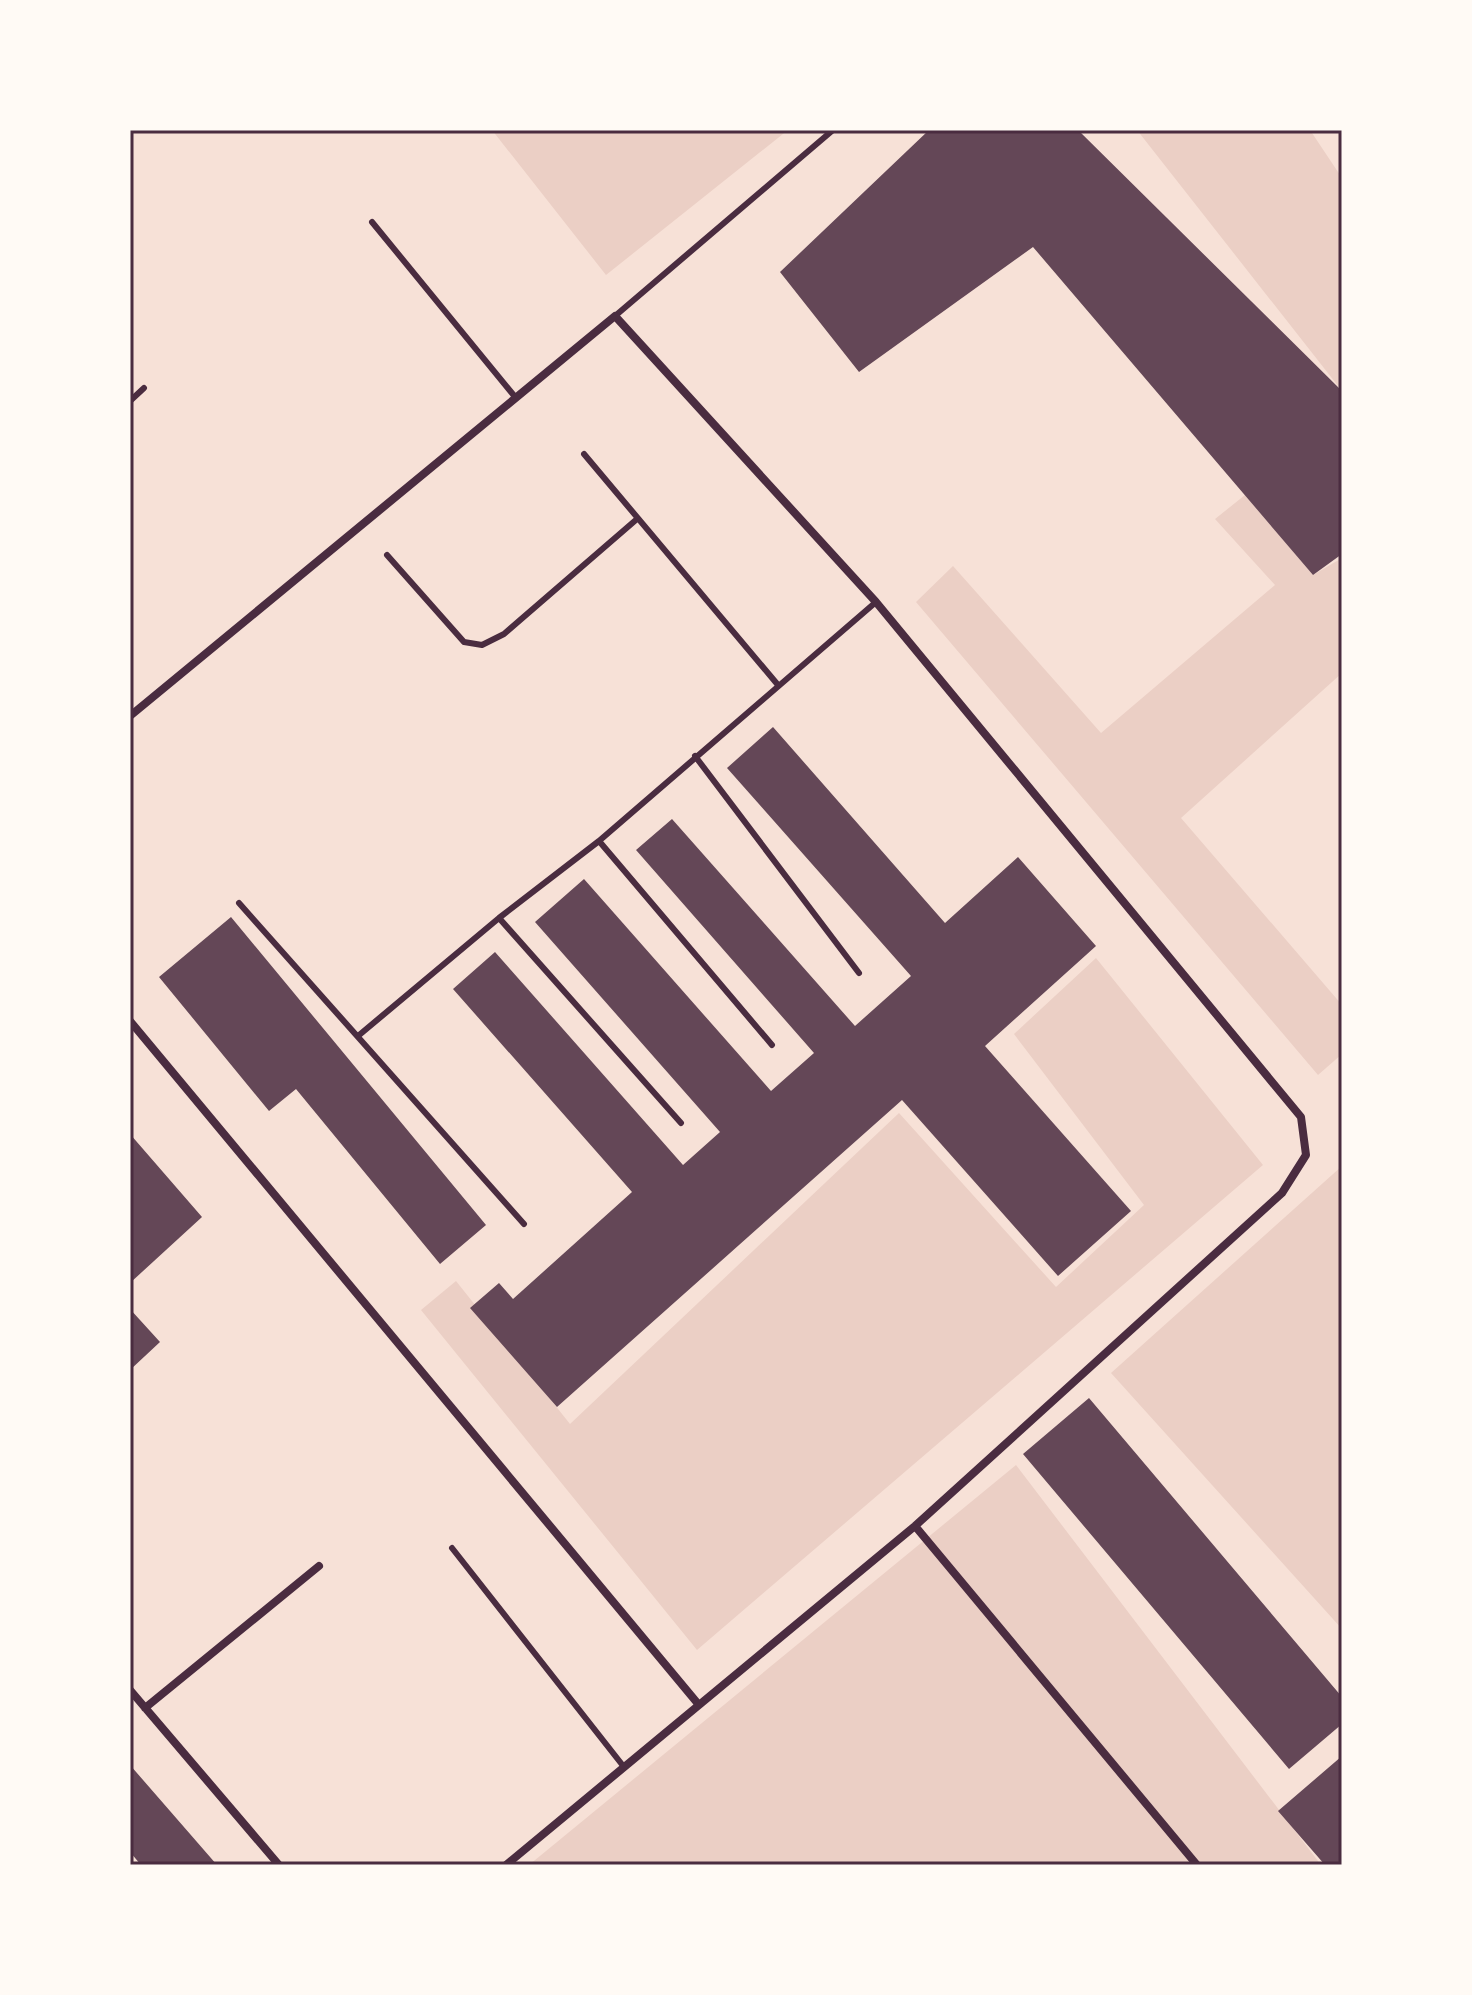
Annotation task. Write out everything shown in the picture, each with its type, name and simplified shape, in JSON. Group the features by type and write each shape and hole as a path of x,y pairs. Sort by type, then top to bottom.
{"street":[{"path":"130,716 615,316 876,602 1301,1117 1306,1155 1282,1193 915,1526 506,1865"},
{"path":"130,1021 699,1705"},
{"path":"915,1526 1197,1865"},
{"path":"145,1708 319,1566"},
{"path":"130,1690 279,1865"}],"lane":[{"path":"615,316 833,130"},
{"path":"372,222 516,398"},
{"path":"130,401 144,388"},
{"path":"584,454 778,685"},
{"path":"387,555 464,642 482,645 504,634 637,519"},
{"path":"358,1036 499,918 599,841 876,602"},
{"path":"695,756 859,973"},
{"path":"599,841 772,1045"},
{"path":"239,903 524,1224"},
{"path":"499,918 681,1123"},
{"path":"452,1548 624,1767"}],"shaded area":[{"path":"492,130 788,130 606,275"},
{"path":"1137,130 1310,130 1342,178 1342,391"},
{"path":"1245,495 1313,575 1342,558 1342,673 1181,818 1342,1005 1342,1054 1318,1075 916,602 953,566 1101,733 1275,585 1215,519"},
{"path":"1096,958 1263,1165 697,1650 421,1310 456,1281 570,1424 899,1113 1056,1287 1144,1205 1014,1034"},
{"path":"1342,1166 1342,1629 1111,1373"},
{"path":"1016,1465 1321,1865 529,1865"}],"building":[{"path":"929,130 1078,130 1342,391 1342,554 1313,575 1033,247 859,372 780,272"},
{"path":"773,727 945,923 1018,857 1096,946 985,1046 1131,1211 1058,1276 902,1100 557,1407 470,1308 499,1283 513,1299 632,1192 453,989 495,952 683,1165 720,1132 535,922 584,879 771,1091 814,1053 636,850 672,819 855,1026 911,976 727,768"},
{"path":"231,917 486,1225 440,1264 296,1089 269,1111 159,977"},
{"path":"130,1134 202,1217 130,1283"},
{"path":"130,1309 160,1342 130,1370"},
{"path":"1089,1398 1342,1697 1342,1724 1289,1769 1023,1454"},
{"path":"1342,1756 1342,1865 1325,1865 1278,1811"},
{"path":"130,1765 217,1865 141,1865 130,1852"}]}
